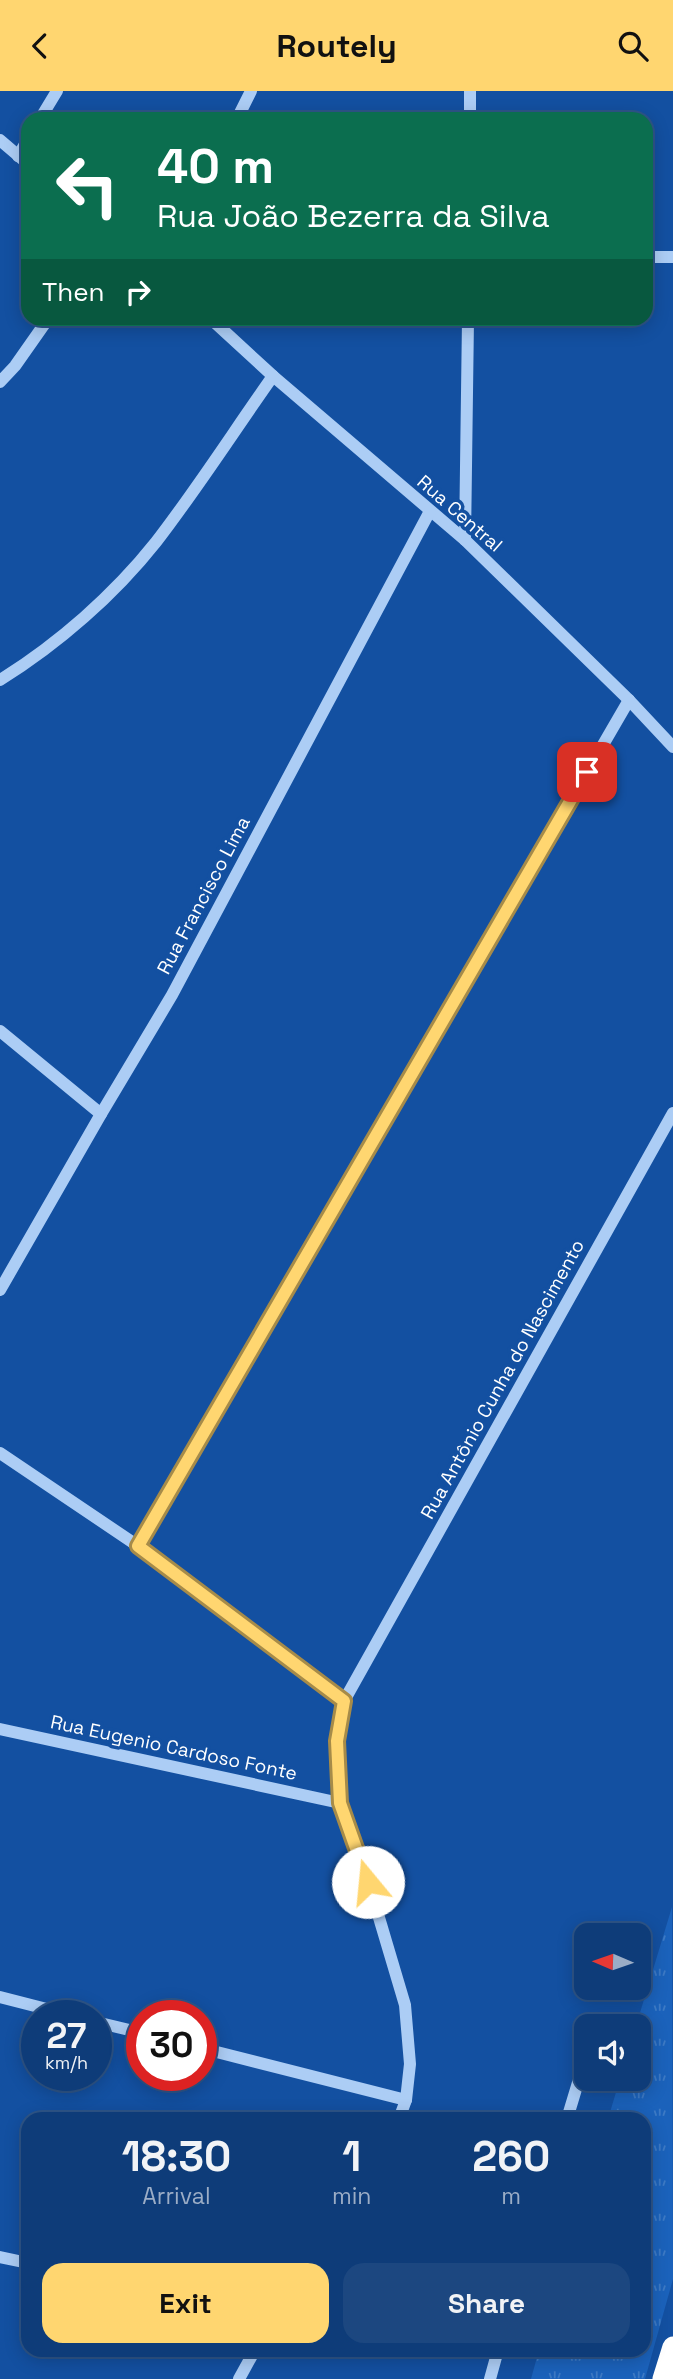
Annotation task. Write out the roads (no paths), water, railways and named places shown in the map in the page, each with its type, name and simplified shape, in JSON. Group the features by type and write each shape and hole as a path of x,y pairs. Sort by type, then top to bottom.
{"highway":[{"path":"663,2379 673,2347"}],"street":[{"path":"44,112 57,91"},
{"path":"240,112 251,91"},
{"path":"470,91 470,112"},
{"path":"0,140 21,158"},
{"path":"653,257 673,257"},
{"path":"0,382 15,366 43,326"},
{"name":"Rua Central","path":"219,326 465,540 629,700 673,747"},
{"path":"465,540 468,326"},
{"path":"0,680 20,668 96,606 155,543 273,376"},
{"name":"Rua Francisco Lima","path":"0,1290 172,995 429,511"},
{"path":"138,1546 629,700"},
{"path":"0,1031 101,1114"},
{"name":"Rua Antônio Cunha do Nascimento","path":"402,2112 406,2101 410,2064 405,2005 361,1857 340,1803 337,1741 344,1701 673,1113"},
{"path":"0,1453 138,1546 344,1701"},
{"name":"Rua Eugenio Cardoso Fonte","path":"0,1730 340,1803"},
{"path":"0,1997 21,2002"},
{"path":"217,2052 406,2101"},
{"path":"569,2112 575,2091"},
{"path":"0,2257 21,2262"},
{"path":"239,2379 251,2357"},
{"path":"490,2379 496,2357"}]}
